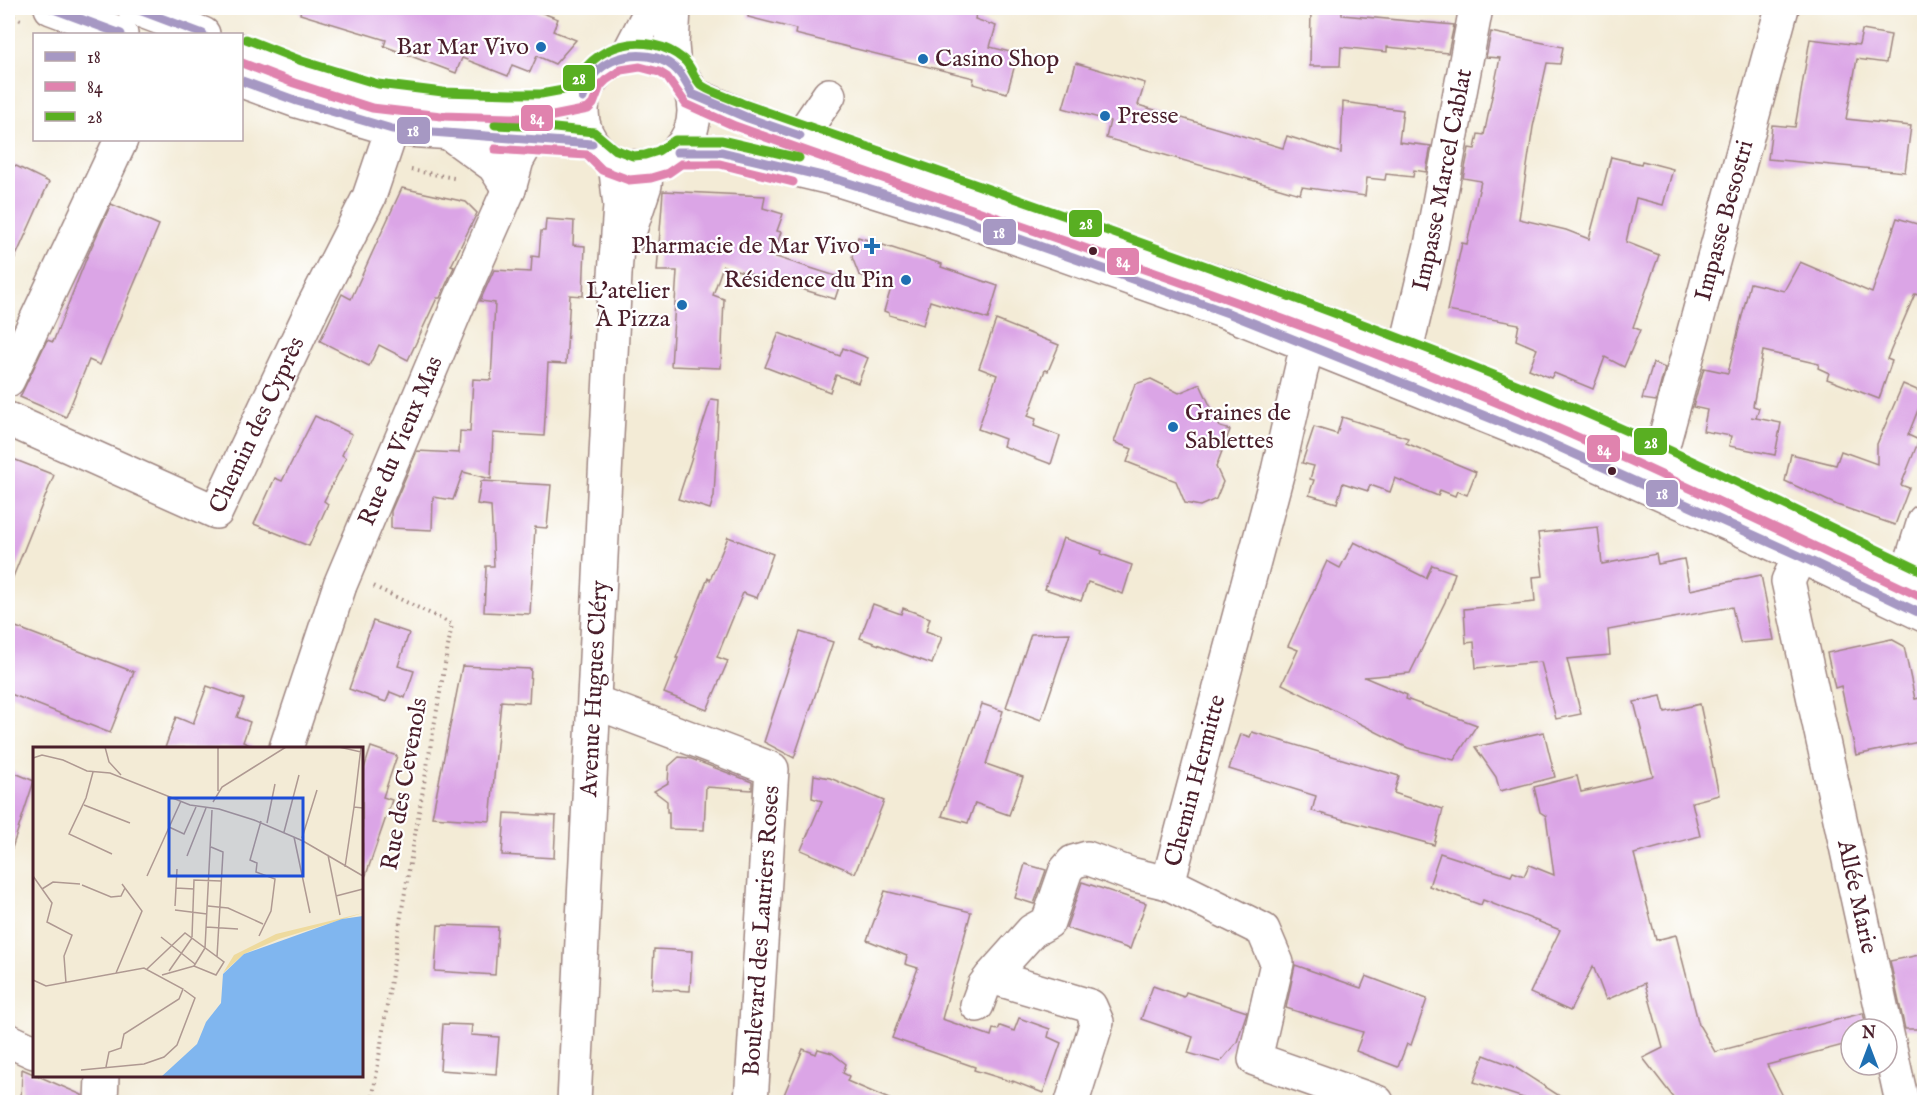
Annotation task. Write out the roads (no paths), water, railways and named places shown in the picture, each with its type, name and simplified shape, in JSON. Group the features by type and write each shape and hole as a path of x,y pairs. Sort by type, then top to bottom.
{"street":[{"path":"51,8 118,33"},
{"path":"134,8 185,31"},
{"path":"627,56 652,8"},
{"path":"674,8 672,45 674,67"},
{"name":"Impasse Marcel Cablat","path":"1402,366 1431,245 1476,8"},
{"name":"Impasse Besostri","path":"1658,461 1782,8"},
{"path":"243,50 298,72 375,96 442,104 511,106 542,106 583,98"},
{"path":"243,81 297,101 392,129 529,139 603,154 631,168 647,167 663,162 677,152 687,140 694,123 695,110 692,94 684,78 674,67 659,58 643,55 616,59 602,68 591,80 583,98 584,128 603,154 620,206 615,274"},
{"path":"692,94 748,118 801,136 964,207 1233,301 1402,366 1530,434 1658,461 1916,580 1924,521"},
{"path":"801,136 829,95"},
{"name":"Chemin des Cyprès","path":"8,419 216,513 313,307 369,197 392,129"},
{"path":"450,134 494,166 509,189"},
{"name":"Rue du Vieux Mas","path":"286,747 345,573 509,189 517,160 529,139"},
{"path":"8,381 121,141"},
{"path":"677,152 721,152 964,207"},
{"path":"615,274 639,205 647,167"},
{"name":"Avenue Hugues Cléry","path":"574,1102 615,274"},
{"name":"Chemin Hermitte","path":"1314,332 1303,362 1278,471 1168,883 1263,930 1277,963 1255,1059 1377,1102"},
{"path":"1658,461 1800,556 1924,615"},
{"name":"Allée Marie","path":"1800,556 1788,581 1883,1017"},
{"name":"Boulevard des Lauriers Roses","path":"595,702 772,769 752,1102"},
{"path":"1072,1102 1097,1022 1090,1006 984,991 1032,931 1048,922 1066,870 1073,862 1088,858 1130,874 1168,883"},
{"path":"8,1040 33,1052"},
{"path":"1896,1077 1902,1102"}],"place":[{"name":"Bar Mar Vivo","path":"541,47"},
{"name":"Casino Shop","path":"923,59"},
{"name":"Presse","path":"1105,116"},
{"name":"Pharmacie de Mar Vivo","path":"872,246"},
{"name":"Résidence du Pin","path":"906,280"},
{"name":"L'atelier À Pizza","path":"682,305"},
{"name":"Graines de Sablettes","path":"1173,427"}]}
